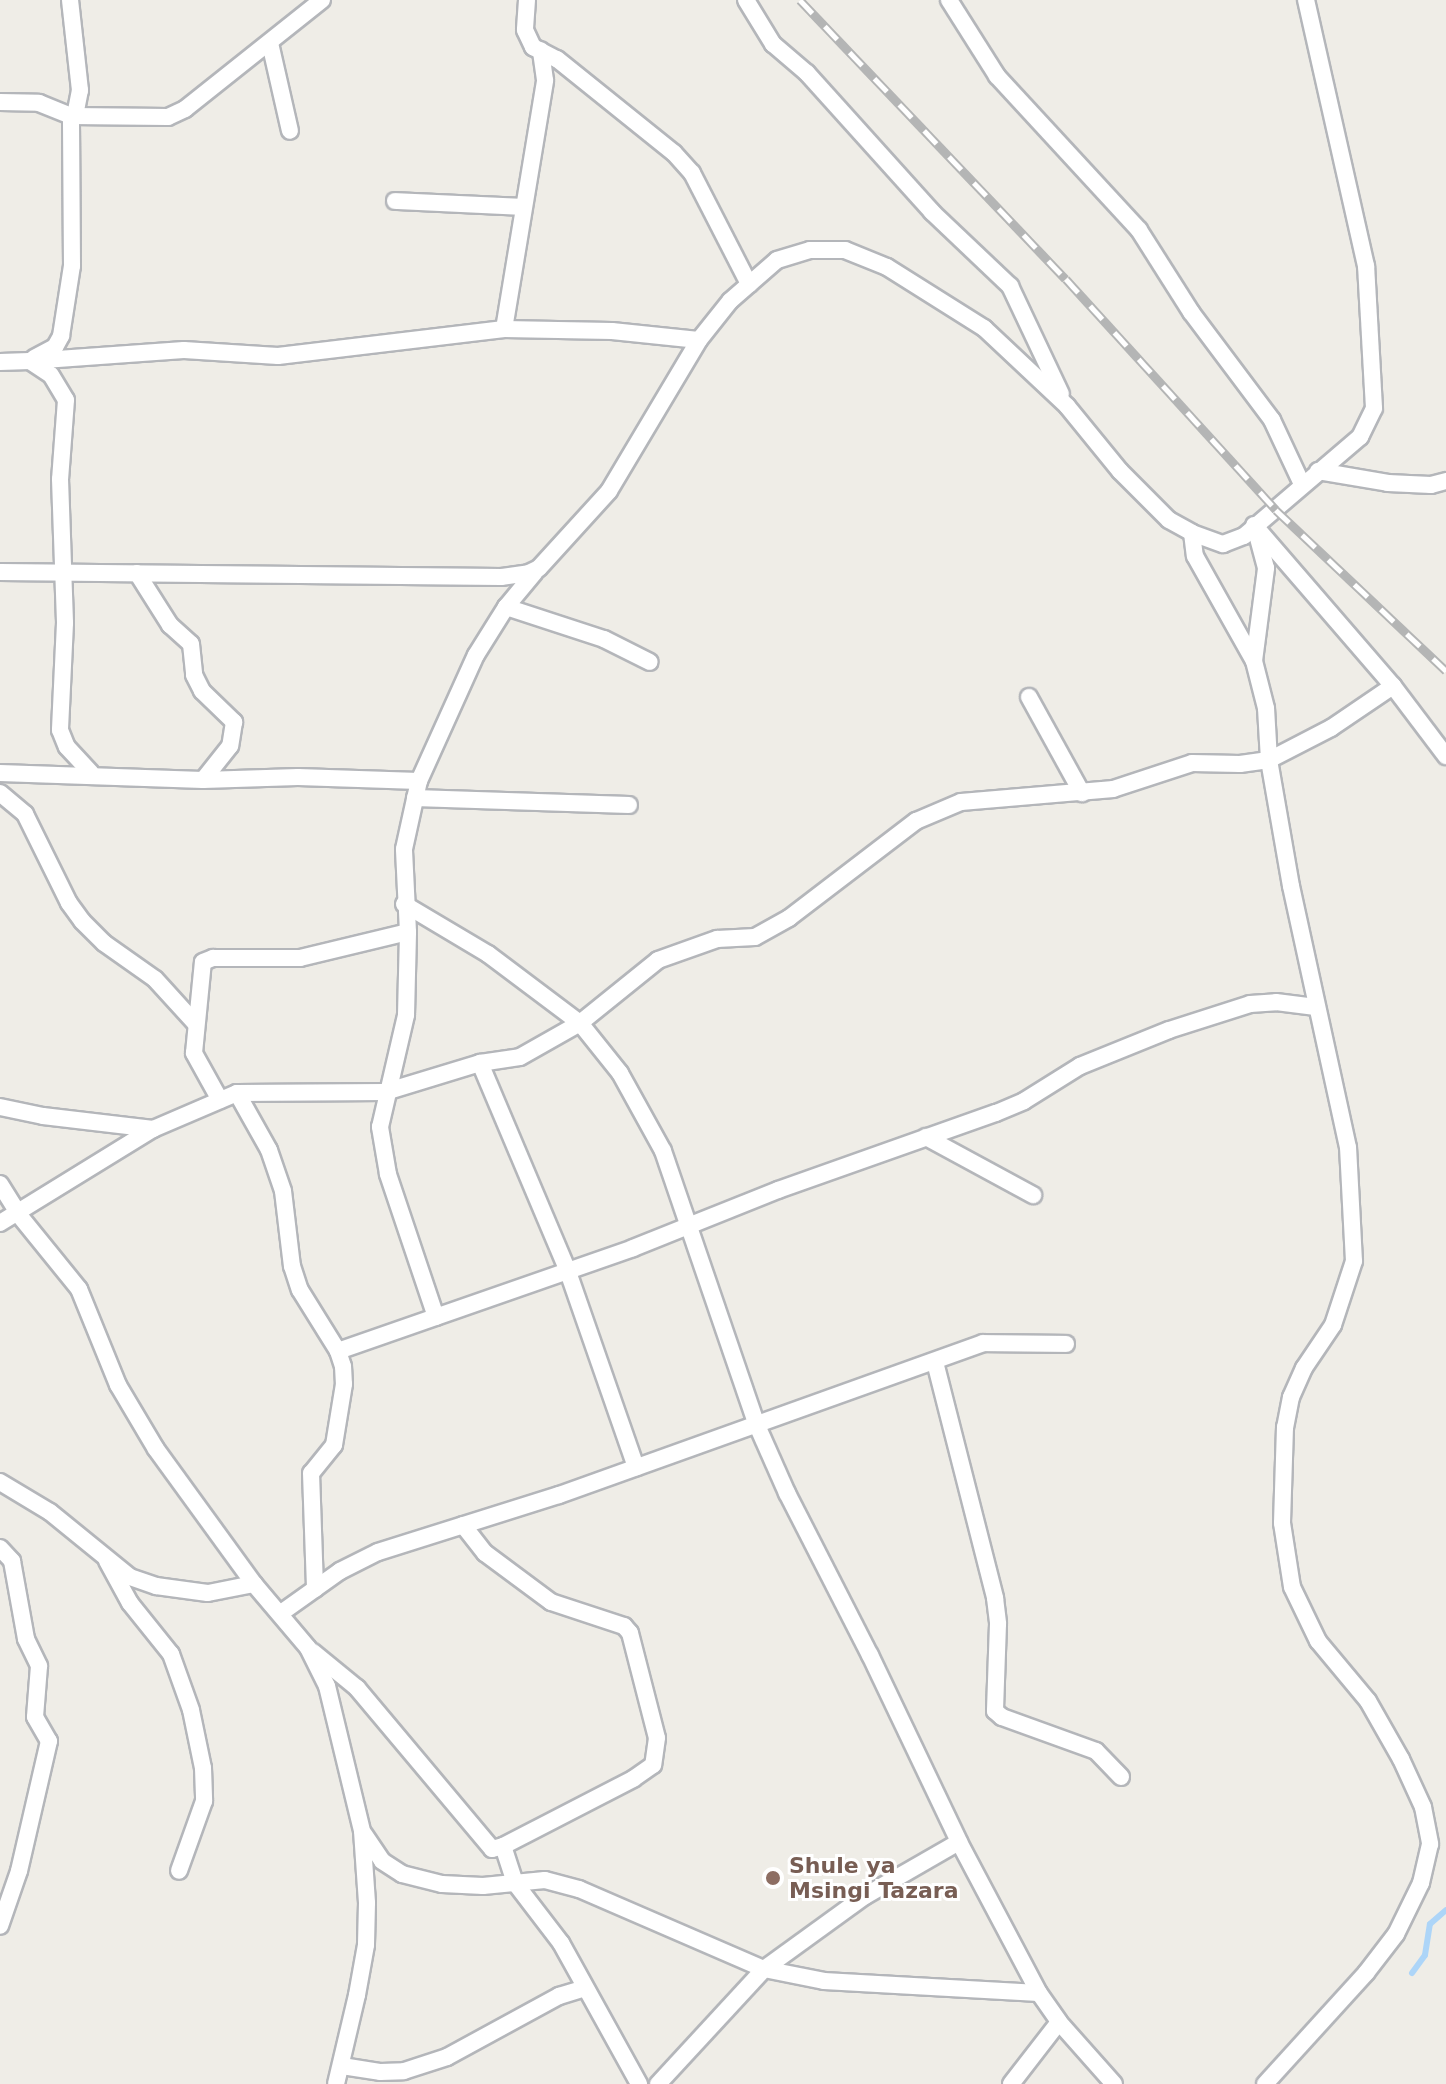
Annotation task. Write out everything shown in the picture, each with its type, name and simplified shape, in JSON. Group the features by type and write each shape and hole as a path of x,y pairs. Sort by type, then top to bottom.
{"street":[{"path":"30,361 55,347 61,336 72,266 73,116 80,90 70,0"},
{"path":"0,102 39,103 73,116 176,115 322,0"},
{"path":"527,0 525,30 528,41 557,59 674,153 692,173 749,284"},
{"path":"746,0 773,44 807,73 932,212 1010,286 1067,406"},
{"path":"949,0 997,76 1139,230 1191,312 1272,420 1302,484"},
{"path":"436,1317 388,1174 380,1127 385,1092 406,1015 408,932 404,904 404,849 417,789 476,655 506,607 590,514 626,466 699,340 730,301 777,260 810,250 845,250 887,267 984,328 1067,406 1133,485 1169,520 1192,533 1223,544 1244,536 1360,437 1374,408 1366,266 1306,0"},
{"path":"270,43 290,131"},
{"path":"504,329 545,80 541,50"},
{"path":"395,201 522,207"},
{"path":"0,362 184,350 278,356 504,329 597,330 699,340"},
{"path":"30,361 51,375 66,400 60,479 65,623 61,737 91,773"},
{"path":"1318,471 1388,483 1431,485 1446,481"},
{"path":"1254,525 1266,568 1254,661"},
{"path":"1254,525 1393,686 1446,756"},
{"path":"1192,533 1195,556 1254,661 1266,708 1269,760 1316,1007 1348,1147 1354,1261 1333,1325 1304,1368 1291,1397 1282,1468 1282,1523 1292,1587 1318,1641 1368,1701 1401,1759 1423,1807 1430,1844 1421,1883 1396,1934 1366,1973 1265,2084"},
{"path":"0,572 501,577 519,576 539,568"},
{"path":"137,573 170,625 191,644 194,675 202,691 234,722 230,746 203,780"},
{"path":"506,607 604,639 650,662"},
{"path":"0,1223 19,1215 153,1129 237,1093 385,1092 480,1063 520,1057 580,1023 630,978 658,960 717,939 755,937 789,918 916,821 961,802 1113,789 1192,763 1240,764 1269,760 1331,728 1393,686"},
{"path":"1029,697 1082,793"},
{"path":"0,773 91,773 203,780 298,777 629,805"},
{"path":"0,793 25,814 82,921 104,943 155,979 195,1023"},
{"path":"404,904 488,954 580,1023 620,1073 663,1151 756,1423 787,1493 959,1842 1039,1993 1059,2022 1114,2084"},
{"path":"220,1100 194,1053 201,965 207,959 300,958 408,932"},
{"path":"338,1351 689,1227 1024,1101 1080,1066 1169,1030 1250,1004 1276,1002 1316,1007"},
{"path":"480,1063 567,1269 636,1467"},
{"path":"237,1093 269,1150 283,1191 292,1266 300,1290 338,1351 344,1384 334,1445 311,1473 315,1589"},
{"path":"0,1107 52,1118 153,1129"},
{"path":"926,1137 1033,1195"},
{"path":"0,1184 19,1215 79,1289 118,1385 156,1449 254,1584 308,1648 327,1686 362,1831 366,1945 336,2084"},
{"path":"281,1613 358,1560 636,1467 983,1343 1066,1344"},
{"path":"935,1362 995,1598 998,1624 995,1711 1002,1717 1096,1751 1121,1777"},
{"path":"0,1482 50,1512 130,1577 208,1593 254,1584"},
{"path":"308,1648 357,1688 492,1849 633,1779 653,1765 657,1738 630,1633 624,1626 551,1602 485,1553 463,1525"},
{"path":"0,1548 12,1561 26,1639 39,1666 35,1717 49,1741 19,1871 0,1926"},
{"path":"107,1561 130,1603 164,1643 191,1710 203,1768 204,1801 179,1871"},
{"path":"362,1831 382,1861 402,1874 442,1884 545,1880 579,1889 764,1969 824,1981 1039,1993"},
{"path":"658,2084 764,1969 865,1896 959,1842"},
{"path":"503,1846 515,1883 561,1943 639,2084"},
{"path":"342,2066 380,2072 404,2071 433,2062 496,2032 569,1990 585,1988"},
{"path":"1011,2084 1059,2022"}],"waterway":[{"path":"1412,1973 1425,1955 1430,1924 1446,1910"}],"railway":[{"path":"800,0 1066,279 1276,510 1446,671"}],"place":[{"name":"Shule ya Msingi Tazara","path":"773,1878"}]}
